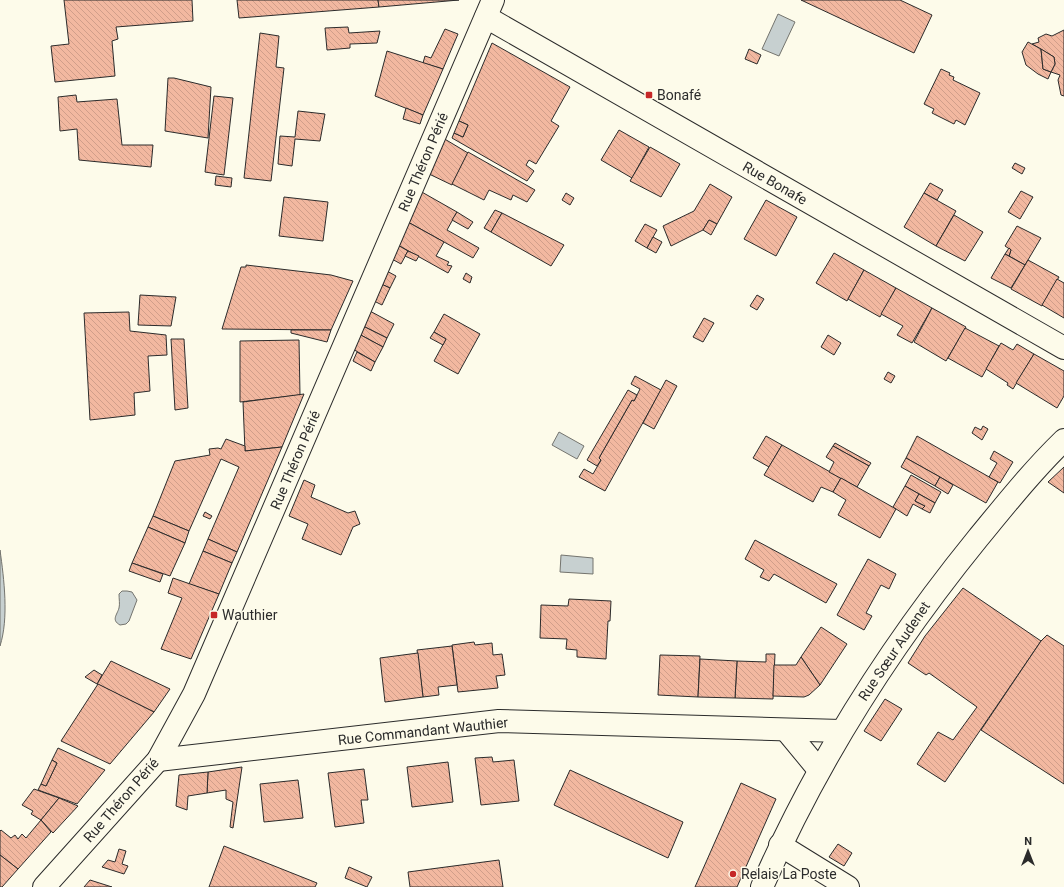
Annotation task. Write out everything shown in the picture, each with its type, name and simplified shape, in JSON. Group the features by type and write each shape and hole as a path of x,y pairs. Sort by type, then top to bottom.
{"street":[{"name":"Rue Bonafe","path":"490,8 1064,348"},
{"name":"Rue Théron Périé","path":"44,887 158,760 194,694 490,8"},
{"name":"Rue Sœur Audenet","path":"762,887 780,845 820,770 841,731 870,685 920,612 1006,504 1064,440"},
{"name":"Rue Commandant Wauthier","path":"158,760 498,721 841,731"},
{"path":"786,730 820,770"},
{"path":"780,845 848,887"}],"shaded area":[{"path":"778,14 795,22 779,56 762,49"},
{"path":"559,432 584,446 577,459 552,445"},
{"path":"0,550 5,611 3,635 0,646"},
{"path":"561,555 593,558 593,574 560,572"},
{"path":"122,591 132,592 137,600 129,621 126,624 120,625 117,623 115,617 119,606 119,594"}],"building":[{"path":"64,0 192,0 193,21 116,27 118,39 112,41 115,76 55,82 51,46 69,44"},
{"path":"237,0 378,0 379,7 239,18"},
{"path":"378,0 459,0 379,7"},
{"path":"801,0 900,0 932,15 914,53"},
{"path":"348,27 349,33 380,31 377,43 350,44 350,48 327,50 325,28"},
{"path":"445,29 458,34 443,69 423,63 425,56 431,58"},
{"path":"1064,30 1064,96 1061,95 1058,80 1060,75 1051,72 1055,64 1054,57 1032,44 1039,42 1038,38 1046,34 1052,36"},
{"path":"260,33 279,36 276,67 284,68 271,181 244,178"},
{"path":"1028,42 1041,49 1043,69 1051,72 1048,79 1026,65 1022,52"},
{"path":"492,43 570,87 551,121 559,126 536,164 529,160 526,165 534,171 527,181 452,138 454,133 463,137 468,125 459,121"},
{"path":"749,49 761,55 757,64 745,59"},
{"path":"1041,49 1054,57 1055,64 1051,72 1043,69"},
{"path":"387,51 443,69 423,115 375,96"},
{"path":"941,69 950,73 949,75 954,77 953,80 980,93 965,125 956,120 954,124 932,113 934,109 924,104"},
{"path":"168,78 174,78 211,87 208,138 165,131"},
{"path":"76,95 77,102 117,99 122,145 153,145 151,167 79,160 77,129 60,131 58,97"},
{"path":"214,96 233,98 224,175 205,172"},
{"path":"406,108 423,115 420,124 403,119"},
{"path":"298,111 325,114 320,141 295,139 292,166 278,164 280,136 295,137"},
{"path":"459,121 468,125 463,137 454,133"},
{"path":"619,130 649,147 632,178 601,160"},
{"path":"443,138 468,153 452,185 427,173"},
{"path":"650,147 680,164 661,197 630,181"},
{"path":"468,152 535,190 527,202 513,195 511,200 489,190 484,200 452,184"},
{"path":"1015,163 1025,168 1022,174 1012,168"},
{"path":"216,176 232,178 231,187 215,185"},
{"path":"930,183 943,190 937,200 924,193"},
{"path":"710,184 732,197 717,224 709,220 703,230 671,246 663,226 694,211"},
{"path":"420,191 457,212 447,230 479,248 473,258 406,221"},
{"path":"1021,191 1033,197 1020,219 1008,212"},
{"path":"566,193 574,198 570,205 562,200"},
{"path":"924,193 956,211 936,246 904,227"},
{"path":"284,197 328,202 323,241 279,236"},
{"path":"766,200 797,217 776,256 744,239"},
{"path":"495,210 502,213 491,232 484,228"},
{"path":"457,212 473,222 468,229 452,220"},
{"path":"502,213 564,245 551,266 491,232"},
{"path":"954,215 983,232 965,261 936,246"},
{"path":"709,220 717,224 711,235 703,230"},
{"path":"406,221 444,242 436,256 449,262 447,265 452,266 448,273 396,244"},
{"path":"645,224 657,230 647,248 635,241"},
{"path":"1017,226 1041,238 1025,265 1009,256 1011,250 1005,246"},
{"path":"653,237 662,242 656,253 647,248"},
{"path":"396,244 408,251 401,264 390,258"},
{"path":"1009,248 1011,250 1009,256 1005,254"},
{"path":"408,251 419,256 416,261 405,256"},
{"path":"834,253 864,270 847,301 816,283"},
{"path":"1005,254 1025,265 1011,288 991,278"},
{"path":"1028,260 1059,277 1042,306 1011,289"},
{"path":"246,265 331,275 353,281 331,330 222,329 241,267 246,267"},
{"path":"385,270 396,276 390,288 379,283"},
{"path":"864,270 896,288 880,317 848,299"},
{"path":"466,273 472,277 470,283 463,279"},
{"path":"1057,279 1064,283 1064,318 1042,305"},
{"path":"379,283 390,288 382,305 372,300"},
{"path":"896,288 932,308 912,343 897,335 903,326 881,314"},
{"path":"140,295 176,297 171,326 138,325"},
{"path":"757,295 764,299 757,310 750,306"},
{"path":"932,308 966,327 946,361 914,342"},
{"path":"368,310 394,324 387,338 361,325"},
{"path":"129,312 130,331 166,335 167,355 148,356 150,391 134,393 135,415 90,420 84,313"},
{"path":"444,314 480,334 458,374 434,361 446,339 434,332"},
{"path":"704,318 714,323 703,342 693,337"},
{"path":"361,325 387,338 383,347 357,333"},
{"path":"965,328 999,346 982,377 948,358"},
{"path":"291,330 331,330 327,342 291,333"},
{"path":"434,332 446,339 443,345 430,338"},
{"path":"357,333 383,347 375,362 351,348"},
{"path":"828,335 841,343 834,355 821,347"},
{"path":"171,339 184,339 188,408 175,410"},
{"path":"299,340 300,395 240,402 240,341"},
{"path":"1001,343 1013,350 1017,344 1034,354 1013,389 1007,385 1008,383 986,369"},
{"path":"357,352 375,362 371,371 353,361"},
{"path":"1034,354 1064,371 1064,396 1057,408 1016,383"},
{"path":"888,372 895,376 891,383 884,379"},
{"path":"635,376 661,390 605,491 579,477 584,469 593,474 601,460 599,458 632,400 634,401 640,389 631,384"},
{"path":"666,380 677,386 654,429 643,423"},
{"path":"628,390 637,395 634,401 632,400 599,458 601,460 597,466 587,460"},
{"path":"304,394 282,447 245,451 243,402"},
{"path":"983,426 988,429 982,440 972,433 975,427 981,430"},
{"path":"766,436 782,445 769,467 753,458"},
{"path":"917,436 998,482 986,503 906,458"},
{"path":"226,439 245,446 245,451 282,447 237,552 208,539 239,467 221,459 189,531 153,516 175,461 210,455 209,449 221,449"},
{"path":"835,443 871,463 869,466 833,446"},
{"path":"782,445 841,478 833,492 821,487 813,502 764,475"},
{"path":"833,446 869,466 857,487 829,472 834,462 826,457"},
{"path":"994,451 1013,462 1000,483 989,477 997,463 990,459"},
{"path":"906,458 940,477 935,486 901,467"},
{"path":"1064,467 1064,493 1048,482"},
{"path":"911,475 941,492 935,503 905,486"},
{"path":"940,477 953,485 948,494 935,486"},
{"path":"841,478 896,509 880,538 838,515 846,500 833,492"},
{"path":"304,480 315,485 311,497 348,513 355,511 360,524 353,527 341,555 302,539 308,524 289,516"},
{"path":"905,486 919,494 915,501 925,506 922,509 913,504 907,516 893,507"},
{"path":"919,494 935,503 930,513 922,509 925,506 915,501"},
{"path":"205,512 212,516 210,519 203,516"},
{"path":"153,516 189,531 185,543 148,527"},
{"path":"148,527 185,543 170,576 132,563"},
{"path":"208,539 237,552 232,563 203,551"},
{"path":"755,540 837,584 826,603 774,574 769,581 760,577 764,570 745,559"},
{"path":"203,551 232,563 219,594 189,584"},
{"path":"868,559 896,574 889,589 881,585 866,613 872,616 864,630 837,615"},
{"path":"132,563 163,574 160,582 129,571"},
{"path":"173,578 219,594 191,659 161,649 182,598 168,593"},
{"path":"963,588 1041,641 945,782 917,764 938,732 953,740 977,707 929,673 926,675 908,663 925,636"},
{"path":"569,599 611,601 610,621 608,621 606,659 577,657 577,650 566,649 567,639 540,638 541,605 568,606"},
{"path":"821,627 847,644 820,685 801,657"},
{"path":"1047,635 1064,646 1064,784 981,730 1041,641"},
{"path":"474,642 475,645 492,643 493,655 502,654 505,675 496,676 498,688 458,692 452,645"},
{"path":"452,646 457,685 438,687 439,695 423,697 417,650"},
{"path":"418,653 423,697 385,702 380,658"},
{"path":"766,654 775,654 773,699 735,698 737,661 766,662"},
{"path":"660,655 700,656 698,697 658,695"},
{"path":"801,657 820,685 809,695 804,697 773,696 774,665 796,665"},
{"path":"700,659 737,661 735,698 698,697"},
{"path":"111,661 170,689 154,712 97,684"},
{"path":"94,670 102,675 97,684 85,677"},
{"path":"98,684 154,712 110,764 61,741"},
{"path":"885,699 902,709 881,741 864,731"},
{"path":"58,748 105,770 77,804 38,790 41,784 46,786 57,763 52,760"},
{"path":"492,757 493,762 514,760 519,801 481,805 475,758"},
{"path":"52,760 57,763 46,786 41,784"},
{"path":"448,762 453,802 412,807 407,767"},
{"path":"242,767 233,828 230,827 233,802 226,799 226,790 207,793 208,772"},
{"path":"364,769 368,800 361,800 364,823 335,827 328,773"},
{"path":"570,770 683,822 668,858 554,805"},
{"path":"208,772 207,793 188,796 187,810 176,806 179,775"},
{"path":"298,780 303,818 264,822 260,784"},
{"path":"741,783 776,799 737,887 695,887"},
{"path":"34,789 59,798 41,820 31,814 33,811 22,805"},
{"path":"59,798 78,806 53,833 41,820"},
{"path":"41,820 51,832 18,869 0,855 0,831 1,830 11,838 15,835 18,839 22,834 26,838"},
{"path":"838,844 852,853 844,866 829,857"},
{"path":"224,846 317,883 315,887 209,887"},
{"path":"119,849 126,851 122,864 128,866 124,874 102,867 108,860 115,862"},
{"path":"0,855 18,869 2,887 0,887"},
{"path":"499,860 503,887 410,887 408,872"},
{"path":"349,867 372,877 367,887 345,878"},
{"path":"90,880 112,887 84,887"}],"place":[{"name":"Bonafé","path":"649,95"},
{"name":"Wauthier","path":"214,615"},
{"name":"Relais La Poste","path":"733,874"}]}
